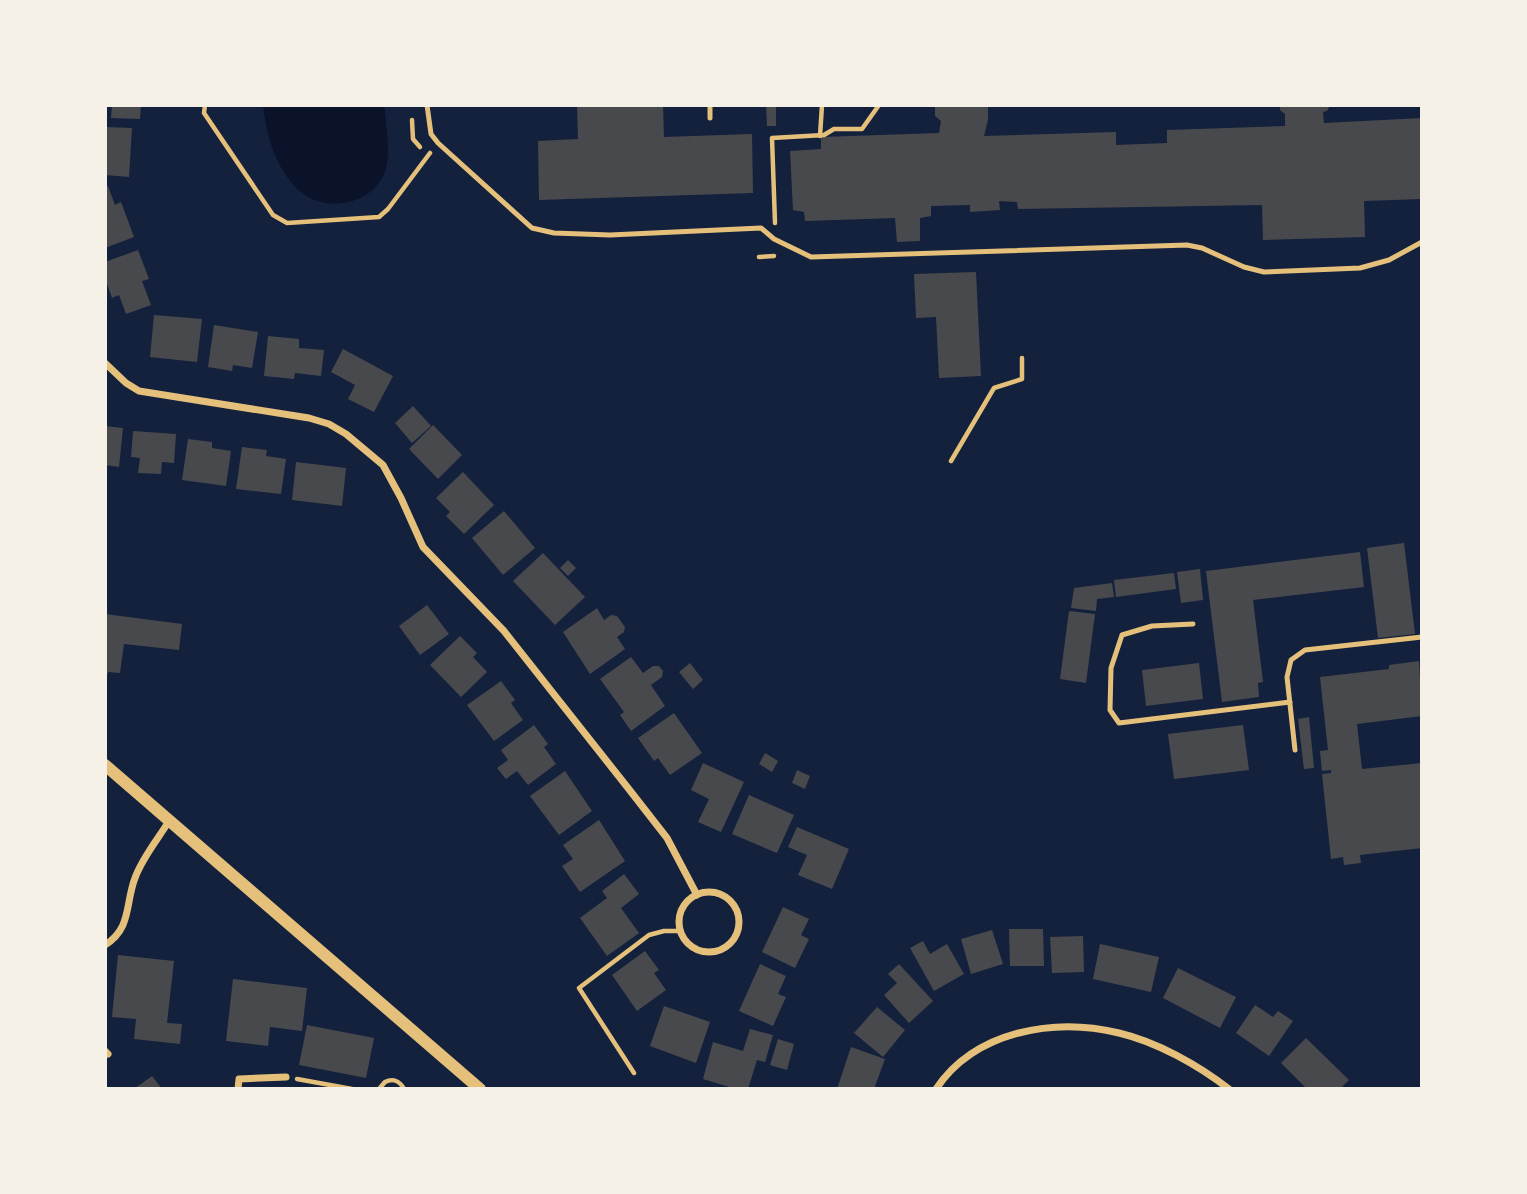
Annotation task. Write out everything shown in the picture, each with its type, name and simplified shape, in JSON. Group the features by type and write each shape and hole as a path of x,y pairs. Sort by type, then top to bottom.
{"street":[{"path":"105,363 139,391 309,418 329,424 361,444 383,465 423,547 505,631 667,838 697,895"},
{"path":"105,765 480,1089"},
{"path":"105,945 114,940 126,922 135,876 169,821"},
{"path":"712,892 730,901 738,916 735,937 720,950 698,950 689,944 680,931 681,911 687,902 697,895 712,892"},
{"path":"936,1089 958,1062 985,1045 1010,1034 1045,1028 1084,1028 1119,1033 1156,1045 1215,1078 1228,1089"},
{"path":"237,1089 239,1079 286,1077"}],"lane":[{"path":"427,105 431,134 438,143 532,228 554,233 610,235 761,228 774,239 811,257 1187,245 1202,248 1244,267 1264,272 1360,268 1401,255 1422,242"},
{"path":"710,105 710,118"},
{"path":"1193,624 1152,626 1122,635 1111,668 1110,710 1119,723 1290,702"},
{"path":"1295,750 1287,677 1290,660 1305,650 1422,637"}],"path":[{"path":"205,105 204,113 273,215 286,223 379,217 438,143"},
{"path":"820,136 822,105"},
{"path":"759,257 775,256 772,138 820,136 834,129 862,129 878,105"},
{"path":"951,461 994,388 1023,379 1022,358"},
{"path":"634,1073 579,988 649,935 680,931"},
{"path":"286,1077 360,1089"},
{"path":"379,1089 385,1082 393,1080 404,1089"}],"water":[{"path":"263,105 384,105 387,164 375,188 364,196 339,204 312,199 301,192 285,174 274,152"}],"building":[{"path":"112,105 141,105 140,119 111,118"},
{"path":"577,105 663,105 664,137 752,134 753,193 539,200 538,141 578,139"},
{"path":"766,105 776,105 776,126 767,126"},
{"path":"935,105 988,105 984,136 1116,132 1116,145 1167,143 1167,130 1285,126 1285,114 1280,110 1280,105 1330,105 1327,111 1323,112 1324,123 1422,118 1422,199 1364,201 1365,237 1263,240 1262,205 1018,209 1017,202 999,201 1000,210 970,212 970,205 931,206 931,216 920,218 920,241 897,242 895,218 805,221 804,212 793,210 790,151 821,149 821,137 939,133 941,121 935,116"},
{"path":"105,127 132,128 129,177 105,175"},
{"path":"108,186 115,205 121,202 134,237 105,248 105,187"},
{"path":"138,250 149,279 142,281 151,305 126,314 119,295 112,298 105,278 105,262"},
{"path":"976,272 981,376 939,378 936,317 916,318 914,274"},
{"path":"154,315 202,319 197,362 150,357"},
{"path":"214,325 258,332 252,368 233,365 232,371 208,367"},
{"path":"268,336 299,339 299,348 324,350 321,376 295,373 294,379 264,376"},
{"path":"343,349 393,376 374,412 348,399 355,385 331,372"},
{"path":"413,406 431,426 412,443 395,423"},
{"path":"433,425 462,455 438,479 409,449"},
{"path":"105,426 123,428 119,467 105,465"},
{"path":"133,431 176,434 174,463 162,462 161,474 138,473 140,458 131,457"},
{"path":"188,439 212,442 212,448 231,451 226,486 182,480"},
{"path":"242,447 267,450 266,456 286,459 281,494 236,489"},
{"path":"296,462 346,468 342,506 292,500"},
{"path":"463,472 494,505 464,534 446,516 450,512 436,498"},
{"path":"504,511 535,548 503,575 472,538"},
{"path":"1404,543 1415,634 1378,638 1367,548"},
{"path":"1360,552 1364,587 1253,600 1263,682 1258,683 1259,697 1222,702 1206,571"},
{"path":"543,553 585,597 555,625 513,581"},
{"path":"568,560 576,568 568,576 560,568"},
{"path":"1200,569 1203,600 1181,603 1177,572"},
{"path":"1174,573 1176,589 1116,597 1114,580"},
{"path":"1112,583 1114,597 1097,599 1096,611 1071,608 1074,588"},
{"path":"427,605 449,634 420,655 399,626"},
{"path":"597,608 604,620 611,615 617,616 625,627 624,632 617,637 625,649 590,674 563,632"},
{"path":"1069,611 1095,614 1086,683 1060,679"},
{"path":"105,614 182,624 179,650 124,644 120,673 108,672 105,684"},
{"path":"460,636 477,653 473,657 487,672 461,697 430,665"},
{"path":"631,657 643,673 653,666 659,666 663,671 662,677 651,685 665,706 631,731 620,715 624,712 600,679"},
{"path":"1419,661 1422,716 1357,724 1362,769 1422,763 1422,848 1360,855 1361,863 1344,865 1343,857 1331,859 1322,774 1331,773 1331,770 1322,771 1320,751 1328,750 1320,677 1389,669 1389,665"},
{"path":"690,663 703,680 693,689 679,672"},
{"path":"1199,663 1203,699 1146,706 1142,670"},
{"path":"501,681 515,700 511,703 523,720 494,741 467,705"},
{"path":"674,713 702,753 670,775 658,758 654,761 638,738"},
{"path":"1309,717 1314,768 1304,769 1298,719"},
{"path":"534,725 548,744 544,747 556,764 528,785 517,771 506,779 497,768 508,760 501,750"},
{"path":"1243,725 1249,770 1174,779 1168,734"},
{"path":"765,753 778,761 772,772 759,764"},
{"path":"703,763 744,782 721,832 698,822 709,799 691,790"},
{"path":"797,770 810,776 805,789 792,783"},
{"path":"565,771 592,811 559,835 530,796"},
{"path":"749,795 794,815 777,853 732,834"},
{"path":"599,820 625,861 580,892 562,866 573,859 563,845"},
{"path":"797,827 849,849 832,889 798,875 807,855 788,847"},
{"path":"624,874 639,894 621,908 639,933 607,956 580,918 607,898 602,891"},
{"path":"783,907 809,919 801,935 809,939 795,968 762,952"},
{"path":"1009,929 1043,929 1044,966 1010,966"},
{"path":"992,930 1003,964 971,974 961,939"},
{"path":"1083,936 1084,972 1052,973 1050,937"},
{"path":"923,941 930,954 947,944 964,974 934,991 910,948"},
{"path":"1100,944 1159,957 1151,992 1093,979"},
{"path":"645,951 659,970 654,973 666,990 637,1011 612,975"},
{"path":"118,955 174,961 167,1023 182,1024 180,1044 134,1039 136,1019 112,1017"},
{"path":"760,964 786,976 778,994 786,997 773,1026 739,1011"},
{"path":"899,964 933,1001 909,1023 884,995 897,983 888,974"},
{"path":"1178,968 1236,997 1220,1028 1163,998"},
{"path":"233,979 307,988 302,1031 270,1027 268,1046 226,1041"},
{"path":"1255,1005 1273,1017 1278,1011 1293,1021 1269,1056 1236,1033"},
{"path":"664,1006 710,1022 696,1063 650,1046"},
{"path":"877,1007 905,1030 883,1057 854,1033"},
{"path":"307,1025 374,1038 366,1078 299,1065"},
{"path":"750,1029 773,1035 765,1062 757,1060 748,1089 736,1089 703,1079 713,1042 743,1051"},
{"path":"1306,1038 1349,1080 1340,1089 1307,1089 1281,1063"},
{"path":"778,1039 794,1044 787,1070 770,1065"},
{"path":"851,1047 885,1059 874,1089 837,1089"},
{"path":"152,1076 162,1089 134,1089"}]}
